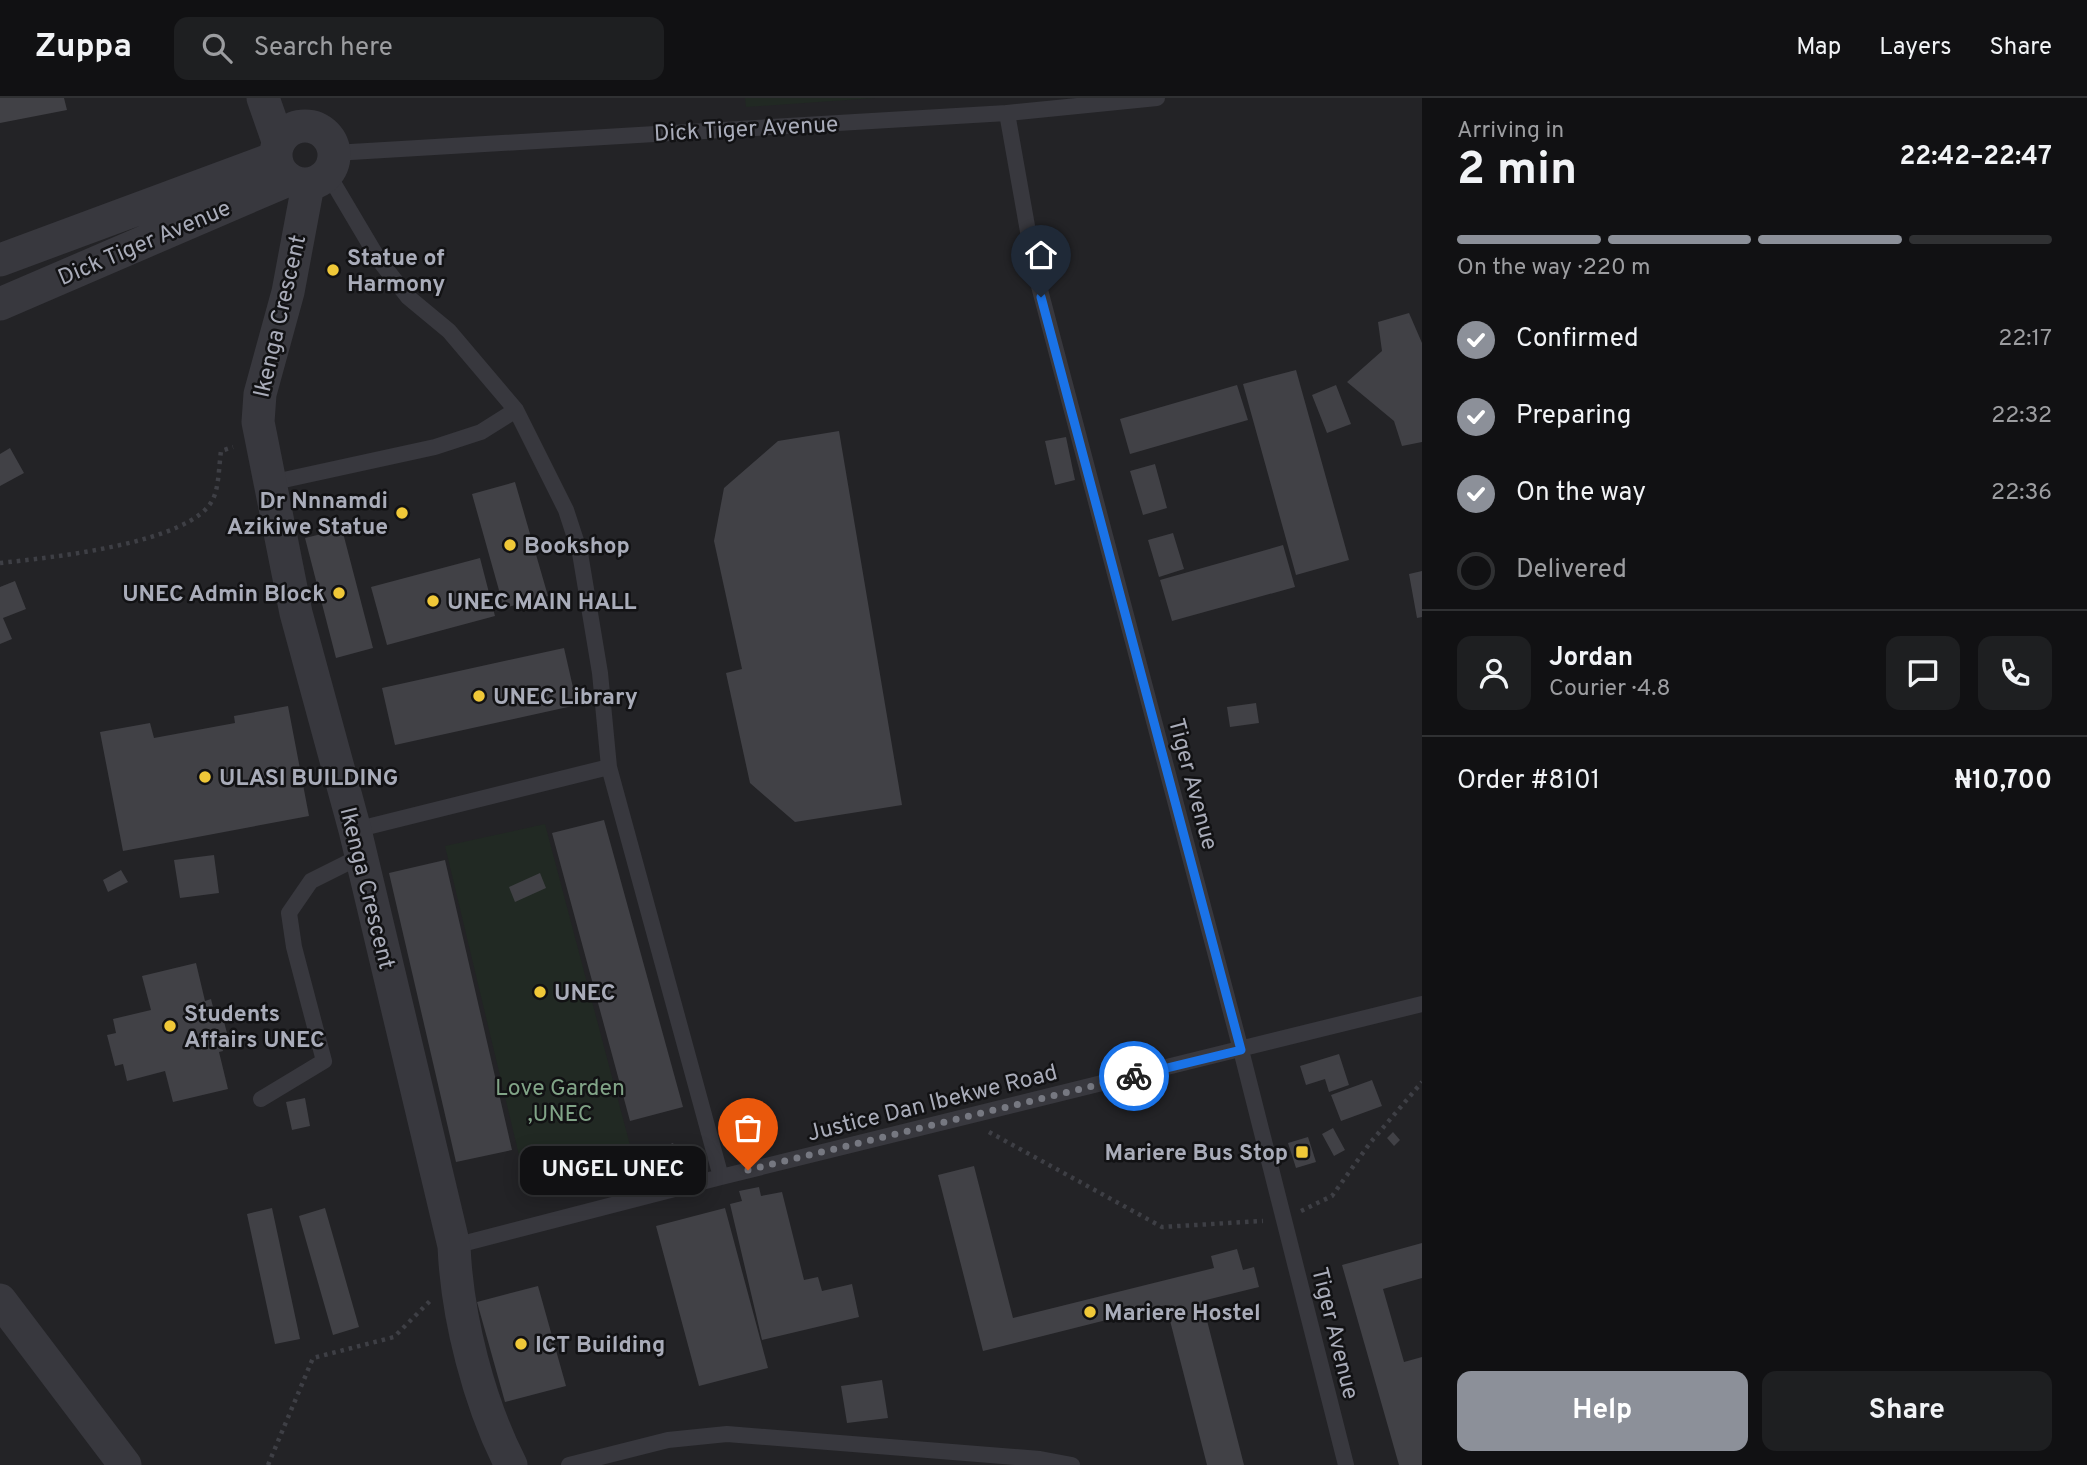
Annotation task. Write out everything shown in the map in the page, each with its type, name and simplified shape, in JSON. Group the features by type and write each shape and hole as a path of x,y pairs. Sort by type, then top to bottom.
{"street":[{"path":"263,98 302,165"},
{"path":"302,165 293,128 308,113"},
{"name":"Dick Tiger Avenue","path":"0,260 302,165"},
{"name":"Dick Tiger Avenue","path":"0,304 302,165"},
{"name":"Ikenga Crescent","path":"302,165 288,292 257,409 261,438 296,613 358,843 455,1261 484,1400 512,1465"},
{"path":"0,1300 125,1465"}],"lane":[{"name":"Dick Tiger Avenue","path":"302,165 1007,113 1157,98"},
{"name":"Tiger Avenue","path":"1007,113 1035,271 1241,1050 1346,1465"},
{"path":"302,165 408,297 449,331 516,410 566,510 580,554 600,673 609,768 720,1177"},
{"path":"270,483 435,447 481,432 516,410"},
{"path":"261,1099 324,1061 294,947 289,913 311,881 358,843 609,768"},
{"name":"Justice Dan Ibekwe Road","path":"455,1261 720,1177 1422,1004"},
{"path":"569,1465 668,1440 727,1434 1040,1459 1072,1465"}],"path":[{"path":"0,563 91,553 185,525 213,500 221,451 261,438"},
{"path":"964,1118 1161,1227 1283,1220 1332,1196 1370,1143 1422,1082"},
{"path":"268,1465 313,1358 394,1337 455,1261"}],"shaded area":[{"path":"0,98 1422,98 1422,1465 0,1465"}],"green space":[{"path":"745,98 875,98 746,107"},
{"name":"Love Garden ,UNEC","path":"545,824 630,1145 523,1172 445,846"}],"building":[{"path":"0,98 64,98 67,110 0,123"},
{"path":"1409,313 1422,343 1422,442 1402,446 1394,421 1347,382 1382,351 1378,322"},
{"path":"1296,370 1349,560 1296,575 1243,384"},
{"path":"1237,385 1248,420 1130,454 1120,419"},
{"path":"1336,385 1351,424 1327,433 1312,395"},
{"path":"839,431 902,805 795,822 750,783 726,673 742,669 714,541 724,488 778,441"},
{"path":"1066,437 1075,480 1055,485 1045,441"},
{"path":"10,448 24,473 0,486 0,454"},
{"path":"1155,464 1167,508 1143,515 1130,471"},
{"name":"Bookshop","path":"515,482 548,596 504,608 472,494"},
{"name":"UNEC Admin Block","path":"342,529 373,648 336,658 305,538"},
{"path":"1173,533 1184,569 1159,577 1148,540"},
{"path":"1283,545 1295,587 1172,621 1160,580"},
{"name":"UNEC MAIN HALL","path":"480,558 495,616 387,645 371,587"},
{"path":"1422,571 1422,617 1417,618 1409,574"},
{"path":"15,581 26,609 3,618 12,639 0,644 0,587"},
{"name":"UNEC Library","path":"564,648 577,705 395,745 382,688"},
{"path":"1256,703 1259,723 1230,727 1227,707"},
{"name":"ULASI BUILDING","path":"288,706 309,816 123,851 100,732 150,723 154,738 235,723 234,716"},
{"path":"604,820 683,1107 630,1121 552,833"},
{"path":"214,855 219,893 180,898 174,860"},
{"path":"445,860 512,1150 456,1162 389,873"},
{"path":"121,870 128,882 108,892 103,880"},
{"path":"540,873 546,888 515,902 509,887"},
{"name":"Students Affairs UNEC","path":"196,963 205,1001 211,999 214,1011 221,1010 228,1037 221,1039 223,1051 219,1052 228,1089 173,1102 165,1071 127,1081 123,1064 115,1066 107,1035 116,1033 113,1019 151,1010 142,976"},
{"path":"1339,1054 1349,1085 1329,1092 1325,1079 1306,1085 1300,1066"},
{"path":"1372,1080 1382,1106 1341,1121 1331,1095"},
{"path":"305,1098 310,1126 292,1130 286,1102"},
{"path":"1333,1128 1345,1150 1334,1156 1322,1134"},
{"path":"1393,1132 1400,1140 1394,1146 1387,1138"},
{"name":"Mariere Bus Stop","path":"1308,1137 1316,1162 1296,1168 1288,1143"},
{"path":"673,1143 680,1159 659,1168 652,1152"},
{"name":"Mariere Hostel","path":"974,1166 1013,1318 1214,1268 1211,1256 1237,1249 1243,1270 1254,1267 1259,1287 1202,1301 1244,1465 1207,1465 1166,1305 983,1351 938,1175"},
{"path":"759,1187 761,1196 782,1192 804,1280 818,1277 822,1291 852,1284 859,1317 762,1340 730,1204 742,1201 739,1191"},
{"path":"272,1208 300,1339 275,1344 247,1214"},
{"path":"325,1208 359,1327 333,1335 299,1216"},
{"path":"725,1208 768,1368 699,1386 656,1226"},
{"path":"1422,1243 1422,1278 1383,1289 1404,1362 1422,1357 1422,1465 1399,1465 1342,1265"},
{"name":"ICT Building","path":"538,1286 566,1386 505,1402 477,1302"},
{"path":"882,1380 888,1418 847,1423 841,1386"}],"way so far":[{"path":"748,1170 1134,1076"}],"place":[{"name":"Statue of Harmony","path":"333,270"},
{"name":"Dr Nnnamdi Azikiwe Statue","path":"402,513"},
{"name":"Bookshop","path":"510,545"},
{"name":"UNEC Admin Block","path":"339,593"},
{"name":"UNEC MAIN HALL","path":"433,601"},
{"name":"UNEC Library","path":"479,696"},
{"name":"ULASI BUILDING","path":"205,777"},
{"name":"UNEC","path":"540,992"},
{"name":"Students Affairs UNEC","path":"170,1026"},
{"name":"Mariere Bus Stop","path":"1302,1152"},
{"name":"UNGEL UNEC","path":"748,1170"},
{"name":"Mariere Hostel","path":"1090,1312"},
{"name":"ICT Building","path":"521,1344"}],"route":[{"path":"1041,297 1241,1050 1134,1076"}]}
